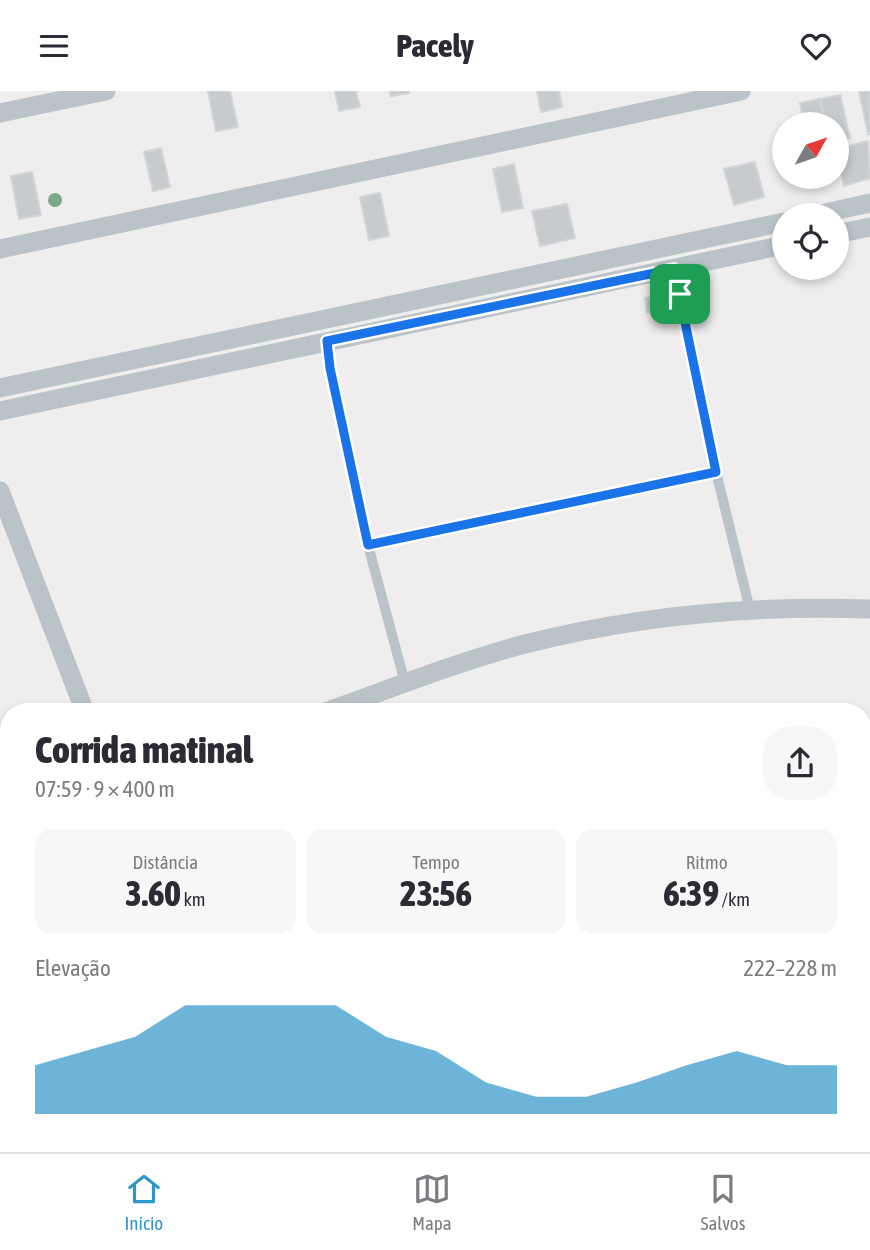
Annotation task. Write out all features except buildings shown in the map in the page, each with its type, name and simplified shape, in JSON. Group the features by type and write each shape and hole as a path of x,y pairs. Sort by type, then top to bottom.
{"street":[{"path":"0,113 106,91"},
{"path":"0,249 741,91"},
{"path":"849,208 870,204"},
{"path":"0,388 772,225"},
{"path":"849,231 870,227"},
{"path":"0,411 772,248"},
{"path":"0,491 82,703"},
{"path":"350,703 486,655 572,634 667,617 750,610 870,609"}],"lane":[{"path":"674,269 716,472 750,610"},
{"path":"327,341 330,368 368,545 405,683"},
{"path":"368,545 716,472"}],"route":[{"path":"674,269 680,294 716,472 368,545 330,368 327,341 674,269"}]}
